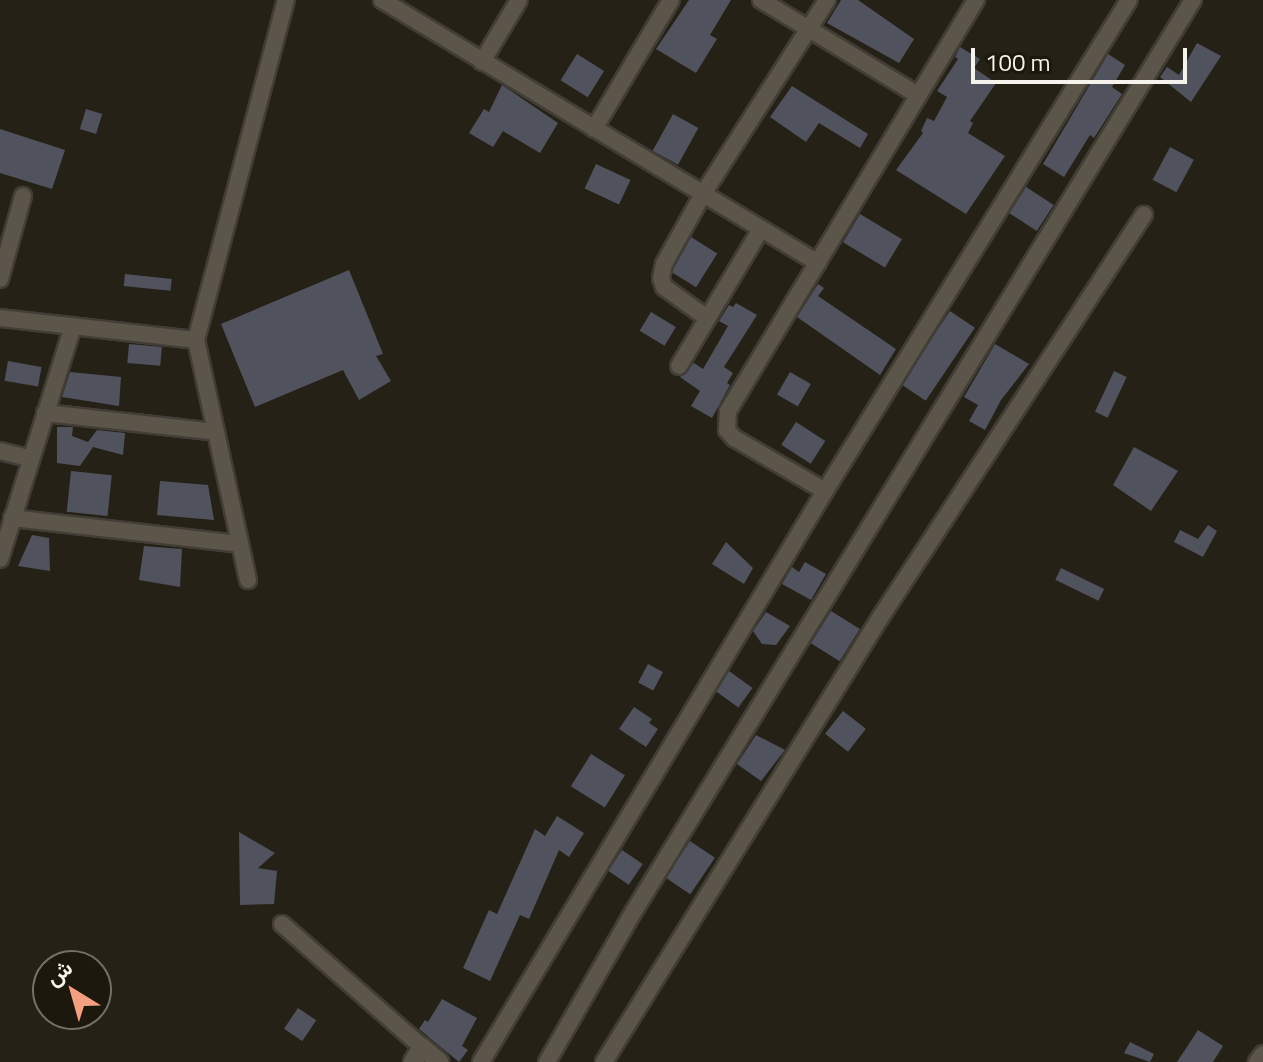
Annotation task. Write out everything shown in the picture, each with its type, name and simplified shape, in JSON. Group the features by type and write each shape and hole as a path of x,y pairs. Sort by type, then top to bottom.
{"street":[{"path":"248,580 196,340 286,0"},
{"path":"382,0 818,263"},
{"path":"482,62 519,0"},
{"path":"594,129 671,0"},
{"path":"761,0 918,95"},
{"path":"707,318 664,287 661,278 664,264 703,194 827,0"},
{"path":"825,491 734,438 726,421 728,411 976,0"},
{"path":"481,1062 825,491 1129,0"},
{"path":"547,1062 650,885 1193,0"},
{"path":"0,279 23,196"},
{"path":"604,1062 880,618 1144,215"},
{"path":"679,366 761,229"},
{"path":"0,318 196,340"},
{"path":"0,559 73,326"},
{"path":"45,413 216,432"},
{"path":"0,451 31,459"},
{"path":"12,518 240,544"},
{"path":"282,924 417,1055 439,1062"},
{"path":"1257,1062 1263,1054"}],"building":[{"path":"689,0 731,0 710,35 717,39 696,73 656,49"},
{"path":"841,0 858,0 914,39 899,63 827,23"},
{"path":"1197,43 1221,56 1191,102 1160,77 1167,67 1179,75"},
{"path":"960,47 980,59 974,68 996,83 970,121 973,123 968,133 1005,156 966,214 896,170 923,133 921,131 927,118 934,121 947,97 937,91 958,59 955,57"},
{"path":"577,54 604,71 588,97 561,80"},
{"path":"1108,54 1125,65 1112,87 1122,94 1094,138 1090,135 1064,177 1043,164"},
{"path":"502,85 558,123 540,153 503,131 493,147 469,133 484,109 489,112"},
{"path":"792,86 868,134 860,148 819,123 806,142 770,117"},
{"path":"86,109 102,114 96,134 80,129"},
{"path":"673,114 698,128 678,165 653,151"},
{"path":"0,129 65,150 52,189 0,173"},
{"path":"1170,147 1194,160 1176,192 1153,180"},
{"path":"596,164 630,180 619,205 585,188"},
{"path":"1026,187 1054,205 1037,231 1009,213"},
{"path":"860,214 902,239 885,268 843,242"},
{"path":"691,237 717,253 696,287 670,271"},
{"path":"349,270 383,354 376,356 391,381 359,400 343,370 255,407 221,324"},
{"path":"125,274 172,279 170,291 124,286"},
{"path":"818,284 824,288 818,296 896,349 880,375 797,317"},
{"path":"736,303 757,315 724,367 733,373 712,418 691,406 700,391 680,377 694,363 703,369 728,326 719,321 729,305 733,307"},
{"path":"950,311 975,328 926,401 901,384"},
{"path":"651,312 676,327 665,346 640,331"},
{"path":"129,344 162,347 160,366 127,363"},
{"path":"995,344 1029,364 1001,400 985,430 969,421 978,405 964,397"},
{"path":"8,361 41,367 38,387 5,381"},
{"path":"1114,371 1127,377 1108,418 1095,412"},
{"path":"70,372 121,377 119,406 62,397"},
{"path":"790,372 811,384 798,407 777,395"},
{"path":"796,422 825,441 811,464 781,445"},
{"path":"57,427 73,427 72,436 88,442 97,430 125,433 123,455 93,447 80,466 57,463"},
{"path":"1134,447 1178,471 1151,511 1113,485"},
{"path":"71,471 112,475 107,516 67,512"},
{"path":"160,481 208,485 214,520 157,515"},
{"path":"1208,525 1217,531 1203,557 1174,542 1180,530 1198,539"},
{"path":"32,535 49,538 50,571 18,566"},
{"path":"726,542 753,568 744,584 712,564"},
{"path":"144,546 182,549 180,587 139,580"},
{"path":"805,562 826,574 811,600 782,584 792,567 799,572"},
{"path":"1061,568 1104,589 1098,601 1055,580"},
{"path":"831,611 860,629 840,661 811,643"},
{"path":"766,612 790,626 776,645 762,644 753,631"},
{"path":"648,664 663,672 653,691 638,683"},
{"path":"729,671 752,688 738,707 715,690"},
{"path":"634,707 652,719 649,723 658,729 646,747 619,729"},
{"path":"843,711 866,729 848,752 825,734"},
{"path":"756,735 785,750 761,781 737,764"},
{"path":"591,754 625,775 605,807 571,786"},
{"path":"557,816 584,833 569,857 559,850 529,919 520,915 490,981 463,968 489,910 497,914 535,829 545,836"},
{"path":"239,832 275,853 258,868 277,871 274,904 240,905"},
{"path":"690,841 715,858 690,894 665,877"},
{"path":"622,850 643,864 629,885 608,871"},
{"path":"442,999 477,1018 462,1046 468,1050 459,1062 419,1029 425,1020 428,1022"},
{"path":"298,1008 316,1020 302,1041 284,1029"},
{"path":"1198,1030 1223,1046 1213,1062 1177,1062"},
{"path":"1130,1042 1154,1054 1150,1062 1124,1053"}]}
